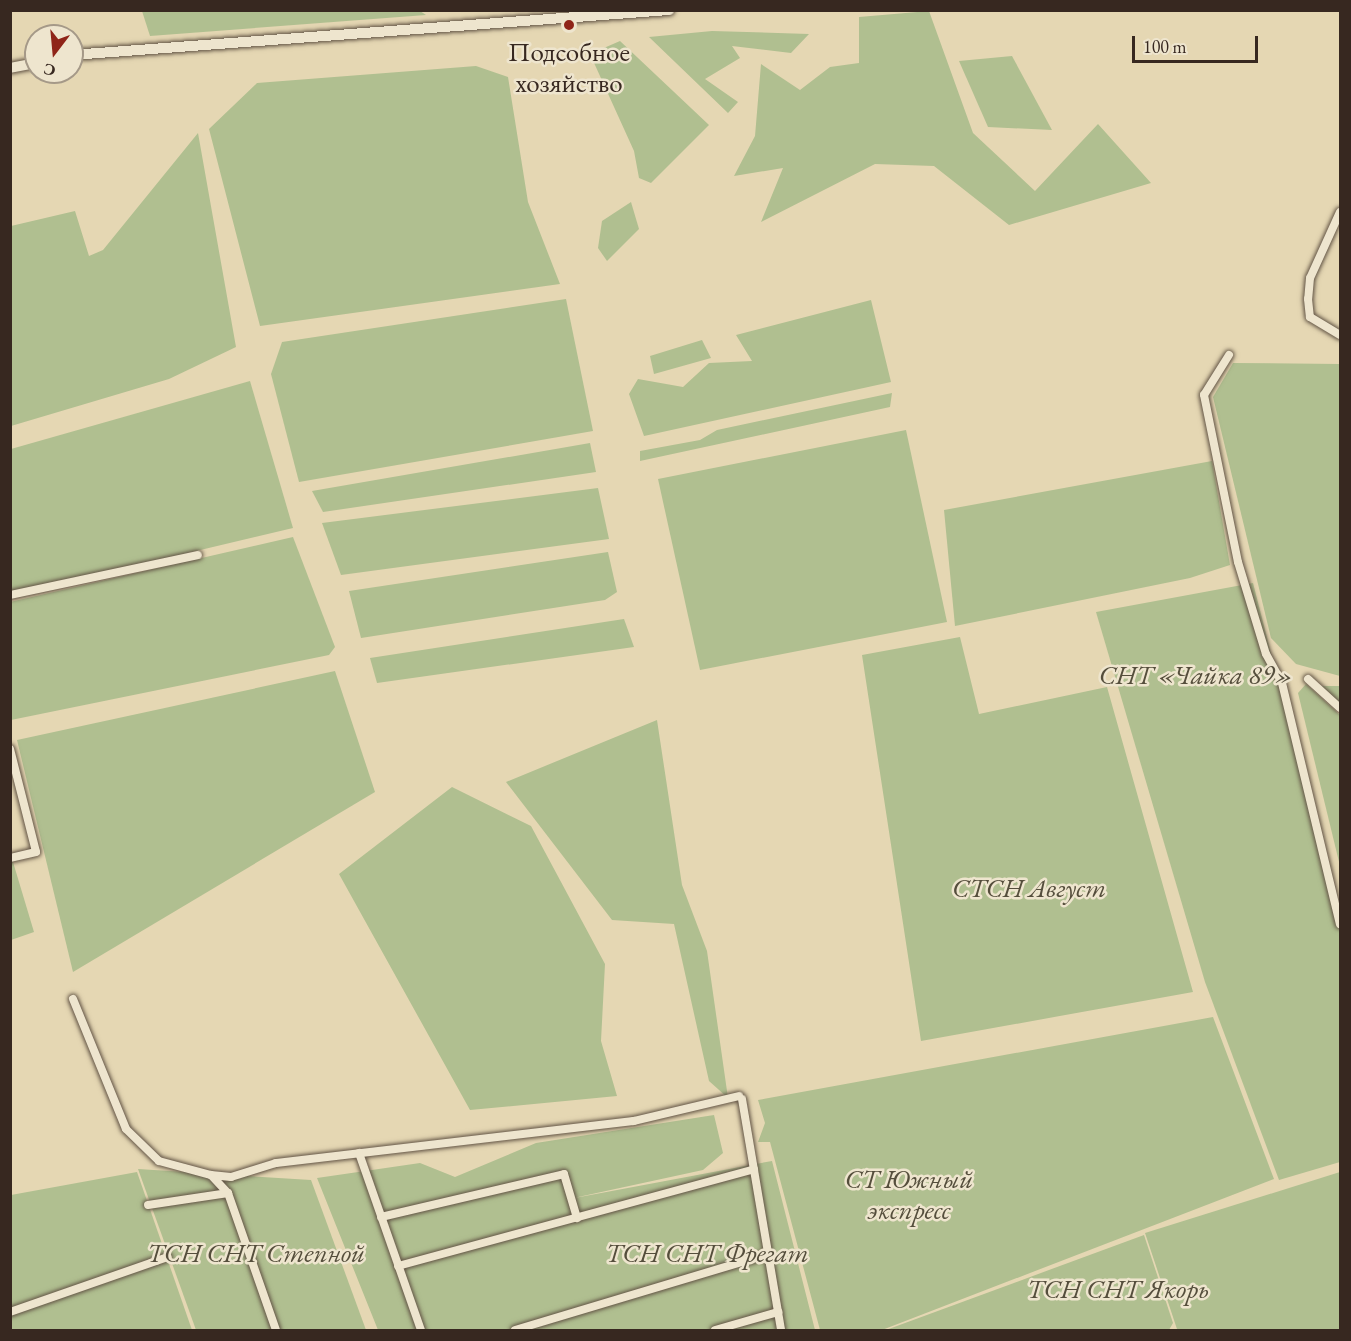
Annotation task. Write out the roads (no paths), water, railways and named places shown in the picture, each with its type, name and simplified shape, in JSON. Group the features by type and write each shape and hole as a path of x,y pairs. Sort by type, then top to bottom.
{"main road":[{"path":"84,54 570,14 669,10"}],"street":[{"path":"1341,212 1310,278 1308,299 1310,317 1341,335"},
{"path":"1229,355 1204,395 1238,562 1266,654 1282,683 1341,924"},
{"path":"10,595 198,555"},
{"path":"1308,679 1341,708"},
{"path":"10,748 36,852 10,858"},
{"path":"73,999 126,1129 159,1161 211,1175 231,1177 276,1163 634,1121 740,1098 781,1330"},
{"path":"359,1153 421,1330"},
{"path":"398,1266 754,1169"},
{"path":"381,1217 564,1174 578,1218"},
{"path":"211,1175 228,1193 276,1330"},
{"path":"148,1204 228,1193"},
{"path":"515,1330 768,1254"},
{"path":"10,1312 168,1257"},
{"path":"715,1330 778,1312"}],"place":[{"name":"Подсобное хозяйство","path":"569,25"}],"park label":[{"name":"СНТ «Чайка 89»","path":"1196,675"},
{"name":"СТСН Август","path":"1029,888"},
{"name":"СТ Южный экспресс","path":"909,1194"},
{"name":"ТСН СНТ Степной","path":"256,1253"},
{"name":"ТСН СНТ Фрегат","path":"707,1253"},
{"name":"ТСН СНТ Якорь","path":"1118,1289"}]}
